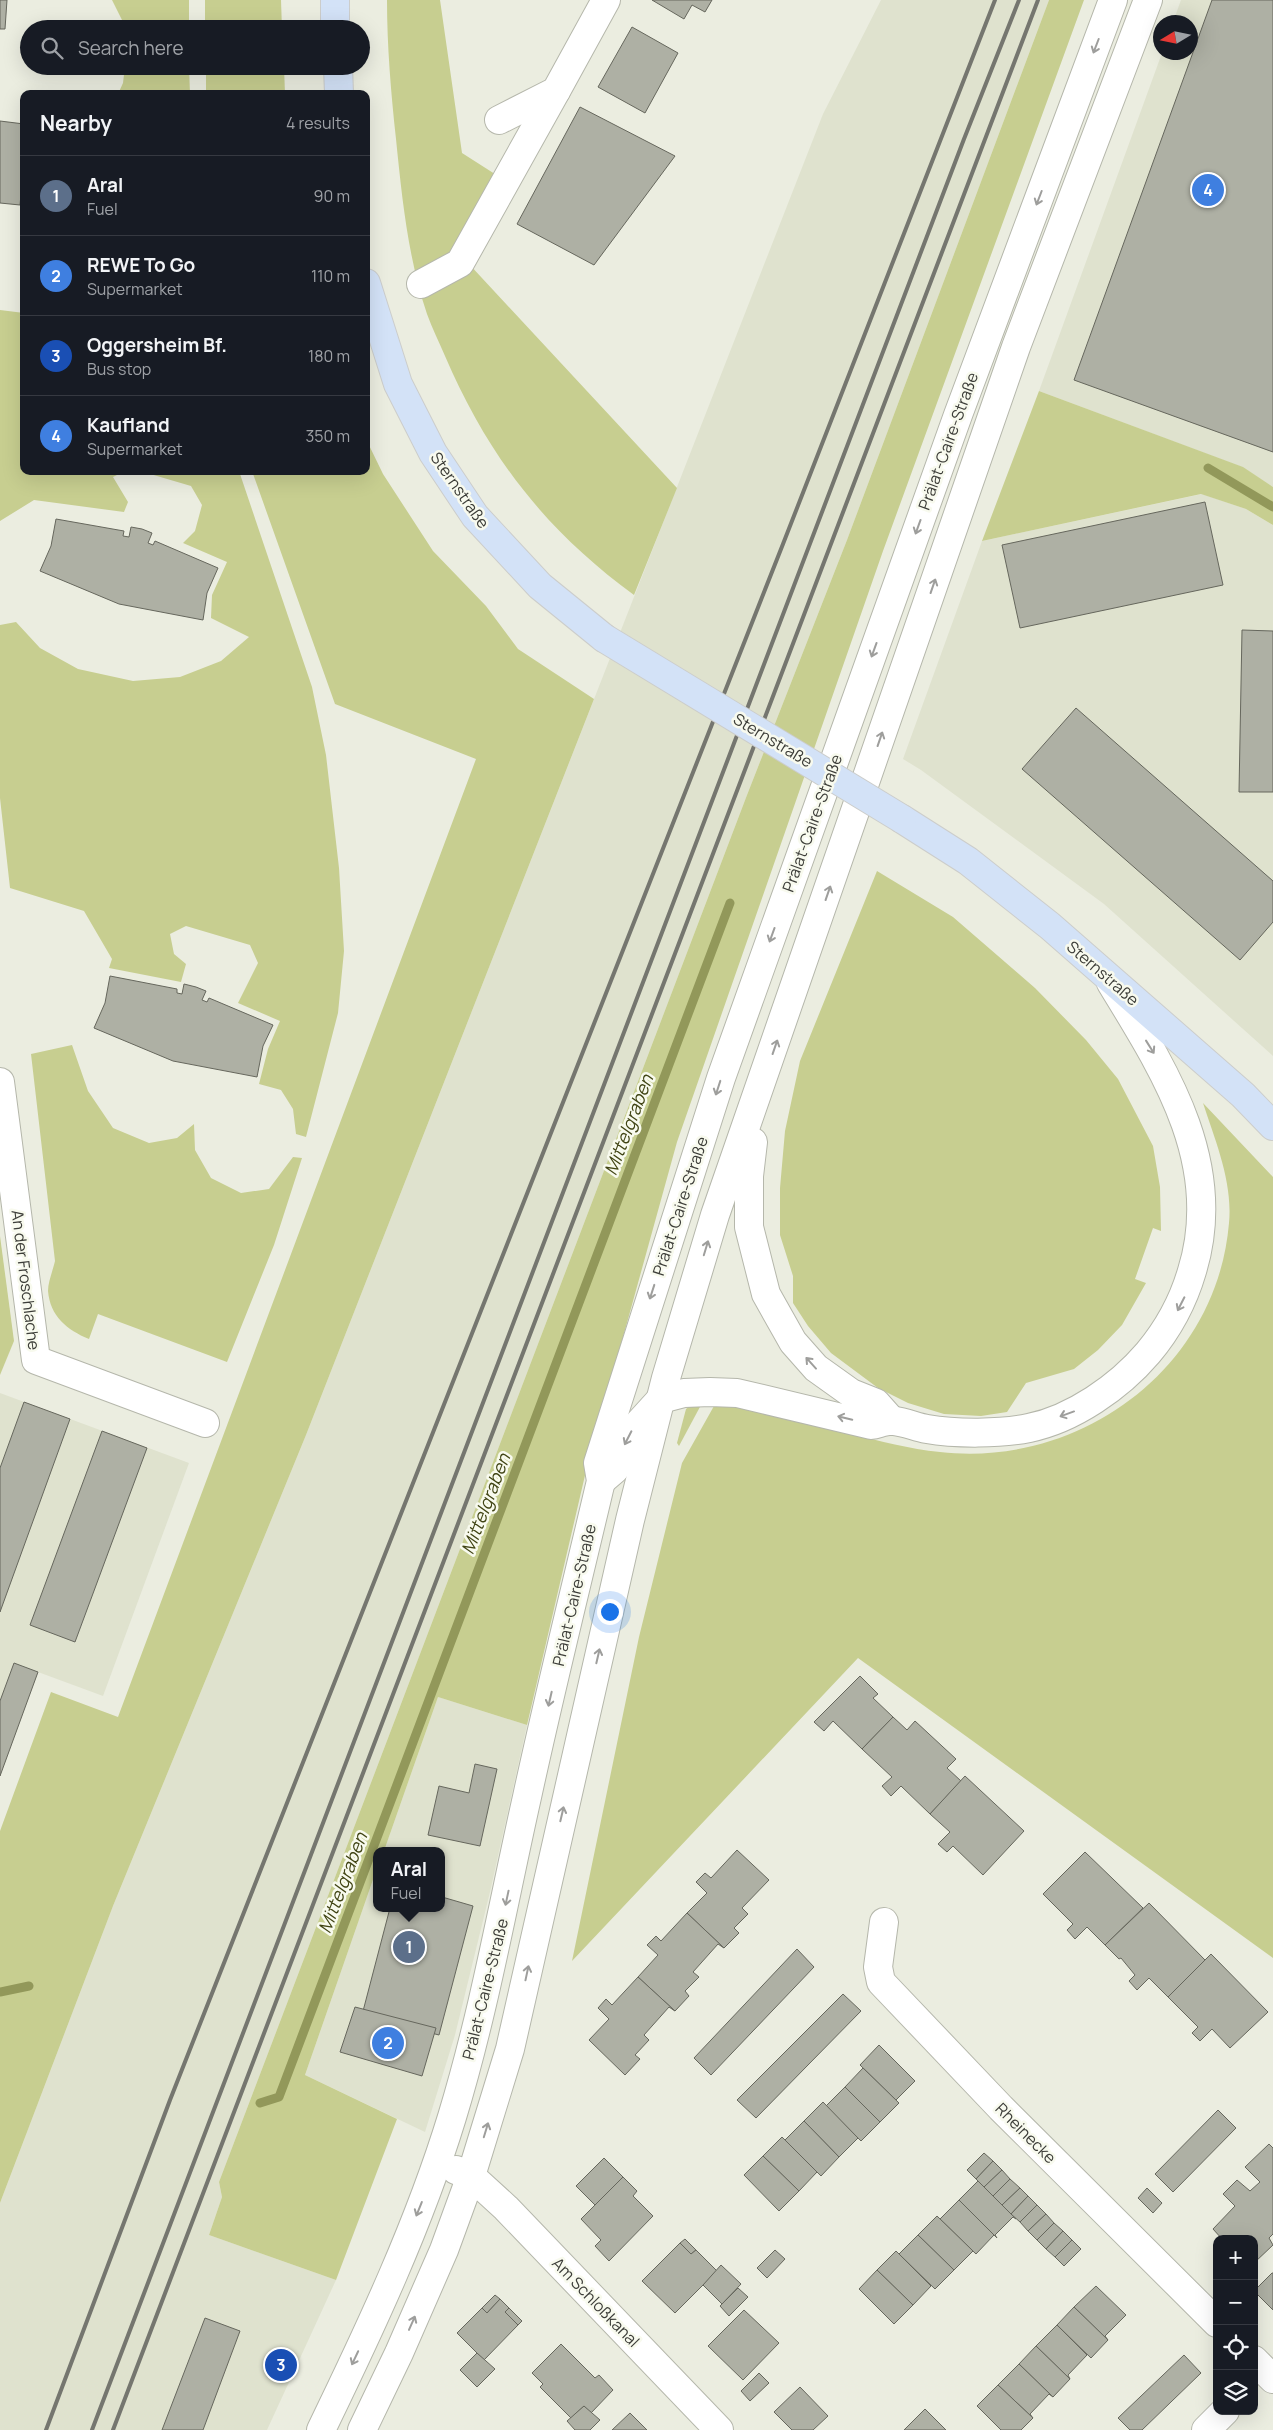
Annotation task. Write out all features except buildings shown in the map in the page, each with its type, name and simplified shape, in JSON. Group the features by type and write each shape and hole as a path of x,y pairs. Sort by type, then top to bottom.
{"main road":[{"path":"334,0 335,20"},
{"path":"338,75 339,90"},
{"name":"Sternstraße","path":"370,297 398,384 433,453 475,516 540,586 604,638 902,818 968,862 1050,926 1243,1095 1273,1126"}],"street":[{"path":"421,284 460,263 606,0"},
{"name":"Prälat-Caire-Straße","path":"321,2430 370,2326 437,2163 478,2023 514,1863 526,1799 601,1481 598,1463 721,1078 986,336 1113,0"},
{"name":"Prälat-Caire-Straße","path":"362,2430 399,2353 444,2250 471,2176 510,2049 630,1520 661,1399 716,1215 1016,347 1148,0"},
{"path":"499,120 556,91"},
{"path":"986,336 1016,347"},
{"path":"890,604 922,617"},
{"path":"601,1481 614,1468 630,1433 661,1399 684,1393 737,1393 872,1425 892,1421 927,1429 972,1432 1029,1428 1077,1410 1130,1374 1162,1337 1184,1299 1196,1258 1202,1224 1202,1182 1180,1106 1155,1054 1106,976"},
{"name":"An der Froschlache","path":"0,1082 36,1360 205,1423"},
{"path":"759,1093 749,1176 749,1227 766,1294 793,1342 816,1368 851,1393 876,1403 892,1421"},
{"path":"514,1863 549,1871"},
{"name":"Rheinecke","path":"884,1922 878,1967 881,1982 1008,2115 1213,2319"},
{"path":"437,2163 471,2176"},
{"name":"Am Schloßkanal","path":"471,2176 506,2208 719,2430"},
{"path":"1206,2430 1220,2415"}],"shaded area":[{"path":"881,0 1049,0 847,540 747,795 219,2182 222,2197 209,2235 336,2280 267,2430 0,2430 0,2203 113,1906 306,1435 823,114"},
{"path":"1181,0 1273,0 1273,487 1242,467 1039,391 1159,60 1198,60 1198,15 1176,15"},
{"path":"1202,494 1246,509 1273,525 1273,1056 1104,904 921,770 903,759 982,541"},
{"path":"0,1393 189,1463 103,1696 38,1672 0,1776"},
{"path":"438,1697 527,1725 490,1892 455,2035 425,2132 305,2075 373,1880 373,1912 445,1912 445,1847 385,1847"}],"green space":[{"path":"112,0 189,0 189,20 122,20"},
{"path":"205,0 281,0 282,20 205,20"},
{"path":"387,0 440,0 462,153 498,176 456,250 677,488 634,595 573,544 522,489 480,426 462,392 431,324 420,293 410,250 403,206 391,87"},
{"path":"1049,0 1084,0 883,551 677,1142 586,1471 527,1725 438,1697 385,1847 373,1847 373,1880 305,2075 397,2119 336,2280 209,2235 222,2197 219,2182 747,795 847,540"},
{"path":"124,75 189,75 190,90 120,90"},
{"path":"206,75 284,75 285,90 206,90"},
{"path":"0,310 20,312 20,475 117,475 113,477 128,502 124,512 34,500 0,521"},
{"path":"1039,391 1243,467 1273,487 1273,525 1246,509 1201,494 982,541"},
{"path":"370,447 383,474 433,551 486,606 518,649 594,699 306,1435 113,1906 0,2203 0,1831 51,1692 118,1717 476,759 335,704 253,475 370,475"},
{"path":"154,475 240,475 312,687 326,755 339,868 344,951 338,1013 306,1137 296,1134 293,1109 281,1090 259,1084 268,1049 280,1021 238,1003 258,963 250,945 186,926 170,934 174,954 186,964 181,982 109,968 112,959 84,911 10,888 0,798 0,625 16,622 40,648 78,669 133,681 180,677 221,661 249,637 211,618 212,595 227,562 183,543 195,531 202,505 191,486"},
{"path":"877,871 953,917 1035,988 1086,1040 1118,1079 1153,1146 1160,1187 1161,1231 1153,1228 1135,1279 1146,1283 1122,1325 1098,1350 1074,1369 1026,1383 1007,1412 981,1416 944,1414 908,1403 878,1388 831,1353 808,1326 793,1303 793,1276 780,1235 780,1188 785,1131 800,1061"},
{"path":"72,1045 88,1091 113,1128 149,1143 177,1138 194,1124 195,1150 211,1178 241,1193 269,1189 293,1157 302,1158 274,1245 227,1362 98,1314 89,1339 61,1321 52,1308 48,1291 55,1261 31,1054"},
{"path":"1203,1103 1273,1177 1273,1958 858,1658 572,1961 639,1637 682,1463 714,1406 743,1408 771,1413 883,1442 940,1452 993,1453 1043,1443 1091,1425 1133,1398 1170,1363 1199,1322 1219,1275 1230,1208 1226,1177 1218,1146"},
{"path":"0,1236 14,1341 0,1375"},
{"path":"701,1405 679,1446 677,1443 686,1409 690,1406"}],"waterway":[{"name":"Mittelgraben","path":"1208,468 1273,507"},
{"name":"Mittelgraben","path":"373,1847 730,903"},
{"name":"Mittelgraben","path":"260,2103 279,2097 373,1848"},
{"name":"Mittelgraben","path":"0,1992 29,1986"}],"railway":[{"path":"46,2430 170,2100 783,544 995,0"},
{"path":"92,2430 964,139 1019,0"},
{"path":"113,2430 1038,0"}],"place":[{"name":"Kaufland","path":"1208,190"},
{"name":"Aral","path":"409,1947"},
{"name":"REWE To Go","path":"388,2043"},
{"name":"Oggersheim Bf.","path":"281,2365"}]}
